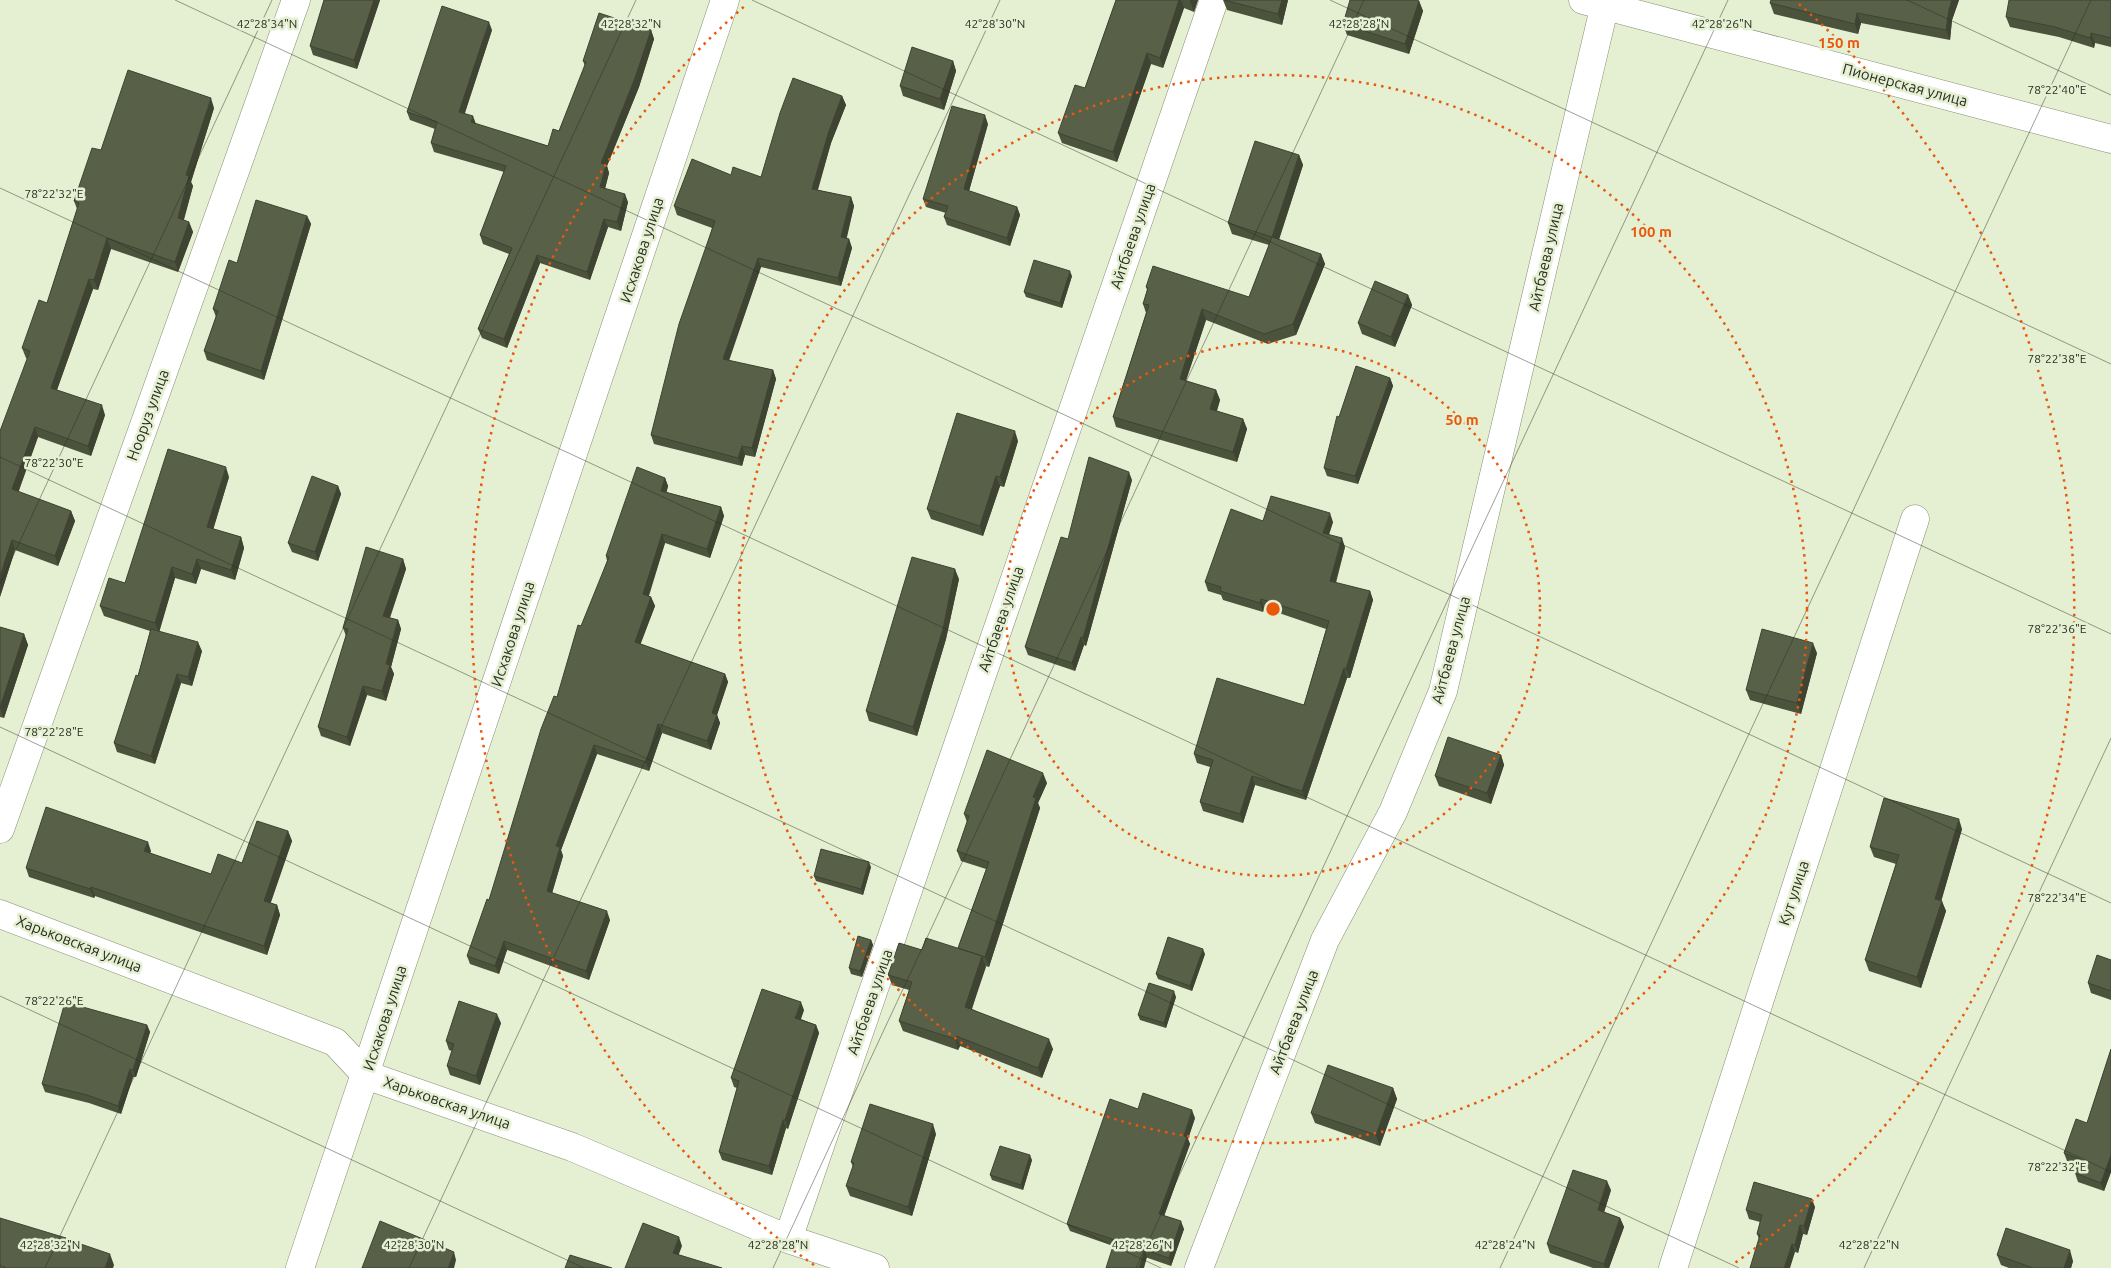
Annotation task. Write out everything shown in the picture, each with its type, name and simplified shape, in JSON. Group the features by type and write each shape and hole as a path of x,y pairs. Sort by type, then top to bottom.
{"street":[{"name":"Нооруз улица","path":"0,829 296,0"},
{"name":"Исхакова улица","path":"300,1268 725,0"},
{"name":"Айтбаева улица","path":"788,1239 1214,0"},
{"name":"Айтбаева улица","path":"1199,1268 1326,940 1393,812 1443,691 1598,2"},
{"name":"Пионерская улица","path":"1598,2 2111,139"},
{"name":"Кут улица","path":"1673,1268 1915,519"},
{"name":"Харьковская улица","path":"0,914 335,1042 366,1075 572,1147 788,1239 875,1268"}],"building":[{"path":"324,0 374,0 354,60 310,46"},
{"path":"1116,0 1179,0 1160,58 1147,53 1113,152 1058,133 1075,85 1085,88"},
{"path":"1224,0 1282,0 1278,14"},
{"path":"1350,0 1419,1 1405,44 1343,24"},
{"path":"1771,0 1952,0 1946,30 1857,13 1855,24 1770,3"},
{"path":"2009,0 2111,0 2111,38 2091,33 2090,38 2055,27 2006,17"},
{"path":"442,6 489,22 459,112 473,116 471,122 548,146 553,129 559,131 586,62 583,61 599,13 651,30 635,78 601,163 606,165 600,187 625,194 617,222 604,219 587,272 537,255 504,339 478,329 512,248 480,235 506,166 431,143 437,122 407,112"},
{"path":"912,47 953,61 940,99 900,86"},
{"path":"128,70 211,98 186,175 189,176 178,218 189,222 175,262 107,238 94,280 89,279 51,388 102,405 88,446 35,427 12,489 71,511 55,556 12,540 0,576 0,431 30,351 22,348 39,300 47,303 79,203 74,201 92,148 101,150"},
{"path":"793,78 842,96 828,134 812,189 851,197 841,237 849,239 838,278 758,258 723,359 773,370 752,448 742,446 738,458 651,435 679,324 715,221 674,206 692,159 731,175 733,167 761,177 780,113"},
{"path":"952,106 985,115 964,189 1017,207 1007,238 944,217 948,206 923,199"},
{"path":"1255,141 1299,155 1272,237 1228,223"},
{"path":"256,200 307,216 261,371 204,351 218,311 213,309 229,260 237,263"},
{"path":"1272,237 1321,254 1293,324 1264,334 1202,309 1180,379 1216,390 1210,409 1243,419 1233,452 1113,417 1149,305 1143,304 1153,266 1249,297"},
{"path":"1034,260 1070,271 1060,303 1024,292"},
{"path":"1375,281 1408,295 1391,337 1358,323"},
{"path":"1356,366 1390,378 1355,476 1324,468 1337,416 1339,417"},
{"path":"957,413 1015,431 1000,477 996,476 980,526 927,509"},
{"path":"168,449 226,467 207,527 241,537 231,570 197,559 192,574 172,567 155,623 100,606 109,578 125,583"},
{"path":"1089,457 1129,472 1083,638 1081,637 1072,663 1025,647 1061,537 1068,539"},
{"path":"637,467 665,478 661,491 721,507 707,549 662,534 643,594 651,597 635,642 725,674 712,713 717,715 707,741 658,724 646,762 594,745 556,846 560,847 547,891 607,911 586,971 504,941 495,966 467,956 487,899 489,900 541,729 554,696 557,697 578,625 581,626 609,557 606,556"},
{"path":"312,476 338,486 315,552 288,543"},
{"path":"1271,496 1330,513 1323,533 1342,538 1330,581 1370,591 1346,669 1344,668 1302,791 1252,776 1240,814 1200,802 1213,760 1194,754 1217,678 1304,705 1329,621 1261,599 1260,603 1220,591 1221,587 1205,582 1231,509 1263,521"},
{"path":"366,547 403,559 383,616 398,620 386,664 390,665 382,691 363,686 347,737 318,727 348,629 343,628"},
{"path":"912,557 955,569 943,629 913,727 866,711"},
{"path":"0,627 24,634 0,708"},
{"path":"151,629 198,642 188,677 177,674 151,756 114,743 136,675 138,676"},
{"path":"1762,629 1813,643 1797,703 1746,690"},
{"path":"1448,737 1501,755 1487,793 1435,776"},
{"path":"987,750 1043,773 1033,797 1036,798 985,957 958,948 989,862 957,851 969,816 964,814"},
{"path":"1884,798 1959,819 1935,899 1942,901 1917,977 1865,960 1899,855 1870,847"},
{"path":"46,807 148,842 144,851 211,874 218,854 242,863 257,821 288,831 264,901 277,905 264,946 91,887 90,889 26,868"},
{"path":"821,849 869,862 861,889 814,876"},
{"path":"858,936 871,940 860,971 849,968"},
{"path":"1168,937 1203,949 1190,986 1156,974"},
{"path":"926,938 982,956 965,1007 1049,1039 1038,1068 956,1036 955,1039 899,1021 912,982 888,975 899,943 922,950"},
{"path":"2097,955 2111,960 2111,991 2088,983"},
{"path":"1149,983 1174,991 1164,1023 1138,1015"},
{"path":"762,989 801,1002 795,1018 816,1025 769,1166 719,1152 739,1081 731,1078"},
{"path":"459,1001 497,1014 476,1076 447,1066 454,1044 446,1041"},
{"path":"65,1002 147,1025 133,1070 130,1069 118,1106 87,1095 42,1084"},
{"path":"2111,1049 2111,1155 2101,1183 2075,1173 2080,1159 2064,1153 2076,1119 2087,1123"},
{"path":"1328,1065 1393,1088 1376,1135 1311,1113"},
{"path":"1143,1093 1192,1110 1184,1136 1187,1137 1159,1214 1181,1221 1169,1258 1145,1250 1139,1268 1106,1268 1115,1240 1067,1224 1110,1099 1138,1109"},
{"path":"870,1104 933,1124 908,1207 846,1186 854,1163 851,1162"},
{"path":"1000,1146 1030,1155 1021,1185 990,1175"},
{"path":"1573,1170 1607,1181 1598,1210 1620,1218 1604,1264 1547,1244"},
{"path":"1754,1182 1812,1199 1804,1226 1800,1225 1795,1245 1792,1244 1784,1268 1750,1268 1760,1235 1757,1234 1762,1215 1746,1210"},
{"path":"0,1218 66,1238 110,1254 105,1268 0,1268"},
{"path":"380,1221 454,1252 448,1268 362,1268"},
{"path":"643,1223 679,1237 673,1253 722,1268 625,1268"},
{"path":"2006,1228 2070,1250 2064,1268 2033,1268 1997,1255"},
{"path":"570,1255 612,1268 565,1268"}]}
